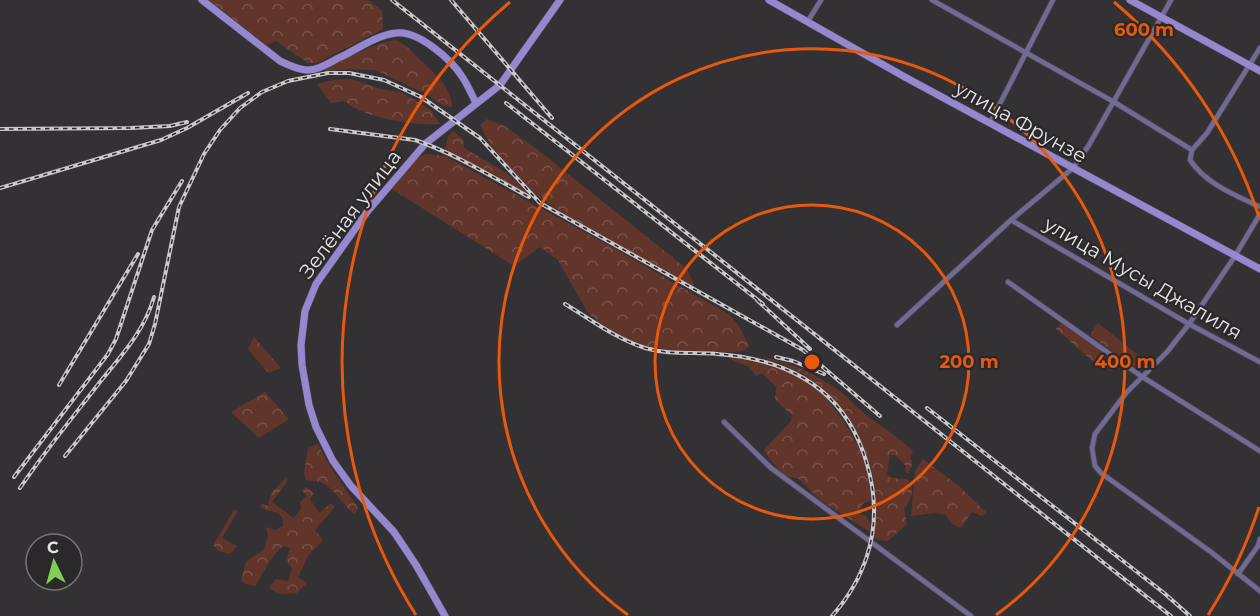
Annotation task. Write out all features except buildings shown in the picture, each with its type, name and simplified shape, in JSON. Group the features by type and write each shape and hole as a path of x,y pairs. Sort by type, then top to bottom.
{"street":[{"path":"202,0 280,61 306,70 322,66 382,36 397,33 410,34 421,39 453,64 463,77 476,103"},
{"name":"Зелёная улица","path":"446,616 394,532 351,486 333,460 319,433 309,405 305,382 302,326 310,296 316,284 367,212 425,144 500,85 560,0"},
{"name":"улица Фрунзе","path":"769,0 1260,269"},
{"path":"808,21 821,0"},
{"path":"990,123 1053,0"},
{"path":"1130,0 1260,71"},
{"path":"897,325 1011,220 1073,168 1114,102 1170,0"},
{"path":"934,1 1114,102 1192,150"},
{"path":"1260,48 1207,133 1192,150 1190,160 1197,171 1222,189 1260,207"},
{"path":"1260,214 1189,324 1167,352 1142,376 1095,434 1092,448 1095,466 1101,473 1260,591"},
{"name":"улица Мусы Джалиля","path":"1011,220 1189,324 1260,362"},
{"path":"1008,282 1142,376 1260,451"},
{"path":"724,422 771,468 971,616"},
{"path":"1238,574 1259,546 1260,539"}],"green space":[{"path":"208,0 368,0 382,10 383,29 317,63 308,63 276,41 267,45"},
{"path":"395,40 407,47 440,79 451,99 452,107 444,106 426,94 375,70 325,71 324,68"},
{"path":"351,79 380,89 401,92 431,110 440,124 417,124 390,120 364,112 345,101 331,103 317,84"},
{"path":"487,119 505,126 538,150 686,268 694,284 692,287 573,220 533,193 489,142 480,125"},
{"path":"453,131 464,140 464,148 507,173 531,197 445,151 448,136"},
{"path":"425,154 445,156 612,247 730,315 739,326 749,346 743,351 734,352 671,351 625,338 588,313 558,260 540,247 514,266 392,189 416,159"},
{"path":"1061,323 1115,359 1119,366 1113,371 1091,360 1056,329"},
{"path":"1098,323 1142,358 1143,366 1136,368 1090,335"},
{"path":"254,337 281,368 268,373 248,349"},
{"path":"764,357 794,366 831,385 913,451 910,458 912,466 908,474 905,471 906,466 895,455 890,455 887,474 891,478 907,479 912,490 904,509 907,524 888,541 873,537 876,494 872,472 856,430 844,411 813,381"},
{"path":"732,358 768,363 798,376 821,391 845,423 863,455 872,500 862,504 861,514 866,516 871,524 870,532 820,500 798,478 787,476 774,464 764,450 791,421 792,414 775,399 776,387 762,373 756,376 749,367"},
{"path":"265,392 289,419 259,438 231,412"},
{"path":"318,444 358,508 355,514 326,485 306,480 304,473 308,447"},
{"path":"923,459 959,486 986,512 982,516 972,512 961,528 952,524 946,515 934,513 911,516 915,471"},
{"path":"286,478 287,482 272,502 294,518 301,509 300,502 307,496 302,491 306,487 314,493 310,499 319,513 331,503 335,507 315,530 323,540 308,556 298,577 307,583 297,593 278,594 269,588 276,579 288,581 292,568 287,558 290,548 284,546 276,553 255,586 241,581 246,562 264,549 268,535 266,527 276,530 283,526 282,517 279,514 260,507 262,504 268,506 271,493"},
{"path":"234,510 238,511 222,538 237,546 230,554 218,551 213,545"}],"railway":[{"path":"392,0 1171,616"},
{"path":"451,0 552,118"},
{"path":"65,456 126,381 149,344 179,207 204,154 220,130 240,108 262,92 288,81 328,73 349,73 384,80 421,97 480,138 540,203 803,350 880,416"},
{"path":"0,188 161,140 187,128 248,93"},
{"path":"506,103 763,304"},
{"path":"0,129 131,128 170,126 187,122"},
{"path":"330,129 415,140 459,159 529,197"},
{"path":"14,477 108,354 116,339 152,230 182,181"},
{"path":"59,385 138,254"},
{"path":"20,488 59,434 132,342 145,321 154,297"},
{"path":"757,300 810,349"},
{"path":"565,304 614,334 645,348 663,352 717,354 775,365 821,390 839,408 853,430 865,456 872,486 874,522 861,572 832,616"},
{"path":"776,357 793,361 824,374"},
{"path":"927,408 1164,593 1190,616"}]}
